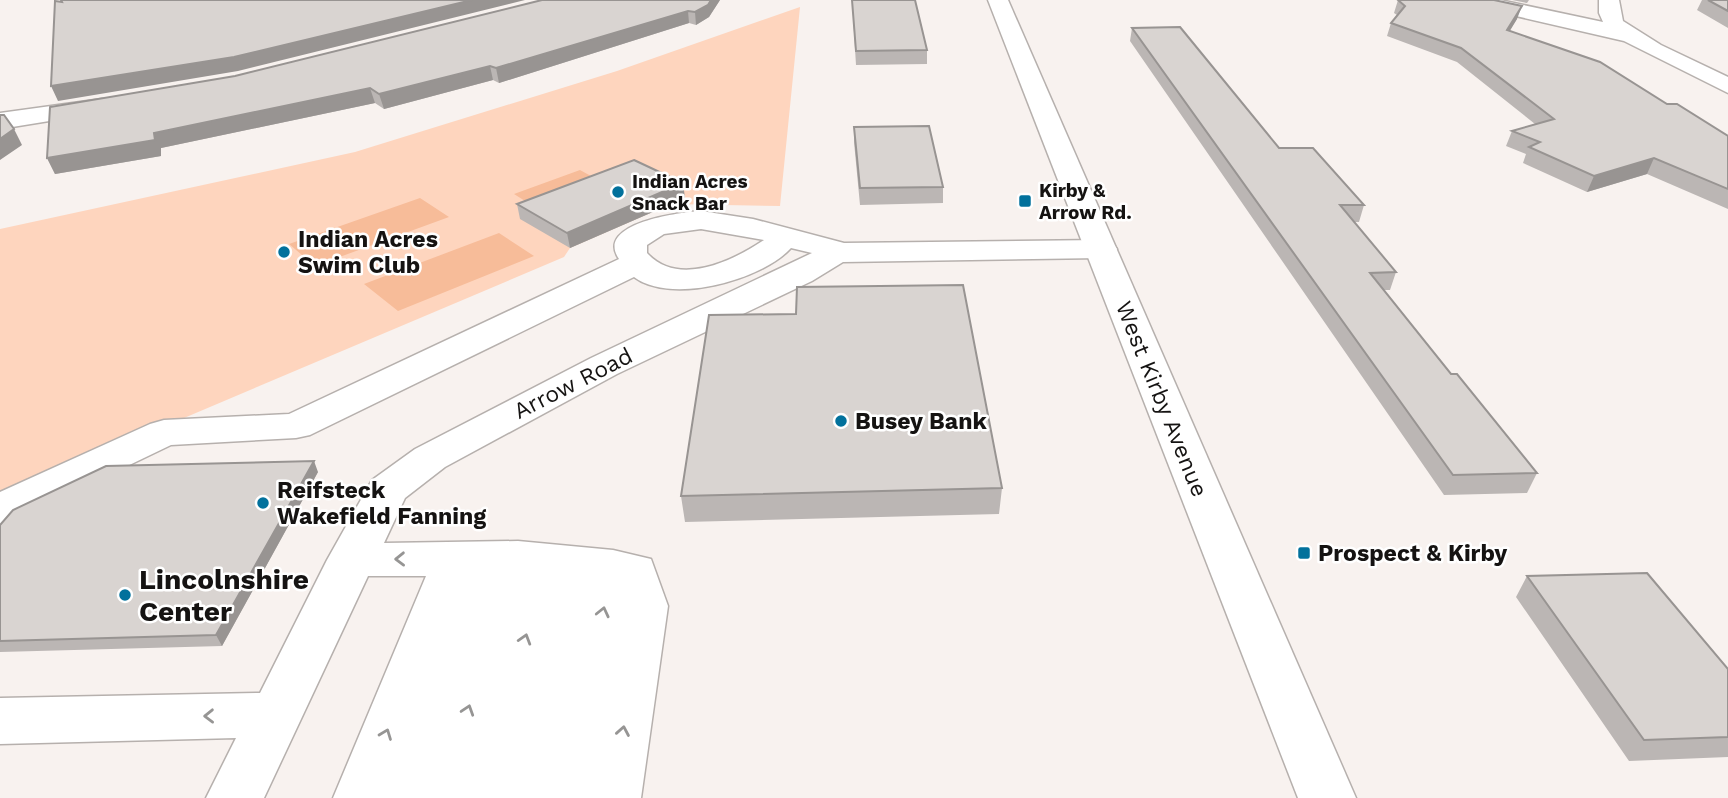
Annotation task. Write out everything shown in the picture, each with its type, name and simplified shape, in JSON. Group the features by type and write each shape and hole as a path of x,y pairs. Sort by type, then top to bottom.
{"street":[{"name":"West Kirby Avenue","path":"998,0 1327,798"},
{"path":"1471,0 1587,24 1633,37 1728,86"},
{"path":"1609,0 1610,17 1633,37"},
{"path":"0,121 123,103"},
{"path":"784,237 779,245 745,262 705,277 672,279 655,276 637,263 631,254 632,242 640,235 666,225 690,221 716,222 784,237 842,252"},
{"name":"Arrow Road","path":"235,798 387,490 430,458 604,366 842,252 1101,249"},
{"path":"0,509 164,433 296,426 637,263"},
{"path":"351,560 533,561 635,571 644,606 612,798"},
{"path":"362,798 533,561"},
{"path":"401,798 533,561"},
{"path":"438,798 533,561"},
{"path":"477,798 533,561"},
{"path":"518,798 533,561"},
{"path":"533,561 561,798"},
{"path":"0,721 278,715"}],"shaded area":[{"name":"Indian Acres Swim Club","path":"800,7 780,206 671,204 570,248 564,257 0,496 0,229 355,152 617,71"},
{"path":"580,170 600,181 533,206 514,194"},
{"path":"420,198 449,217 315,266 289,244"},
{"path":"499,233 534,256 398,311 364,284"}],"building":[{"path":"61,0 472,0 234,57 51,86 55,1 62,2"},
{"path":"542,0 711,0 708,5 695,12 688,11 496,68 490,66 379,94 370,88 154,133 155,140 47,158 50,107 235,76"},
{"path":"852,0 915,0 927,50 856,51"},
{"path":"1398,0 1494,0 1522,6 1507,30 1600,62 1667,104 1677,104 1728,136 1728,189 1654,158 1594,176 1529,147 1540,142 1512,131 1554,119 1461,48 1391,23 1405,6"},
{"path":"1708,0 1728,0 1728,11"},
{"path":"1180,27 1279,148 1313,148 1364,205 1340,205 1396,272 1370,273 1451,374 1457,374 1537,473 1453,475 1132,28"},
{"path":"0,115 4,115 14,129 0,139"},
{"path":"929,126 943,187 860,188 854,127"},
{"path":"634,160 683,183 567,233 517,204"},
{"name":"Busey Bank","path":"963,285 1002,488 681,496 709,315 796,314 797,287"},
{"name":"Lincolnshire Center","path":"314,461 216,635 0,641 0,525 13,510 106,466"},
{"path":"1647,573 1728,669 1728,737 1644,740 1527,576"}],"place":[{"name":"Indian Acres Snack Bar","path":"618,192"},
{"name":"Kirby & Arrow Rd.","path":"1025,201"},
{"name":"Indian Acres Swim Club","path":"284,252"},
{"name":"Busey Bank","path":"841,421"},
{"name":"Reifsteck Wakefield Fanning","path":"263,503"},
{"name":"Prospect & Kirby","path":"1304,553"},
{"name":"Lincolnshire Center","path":"125,595"}]}
